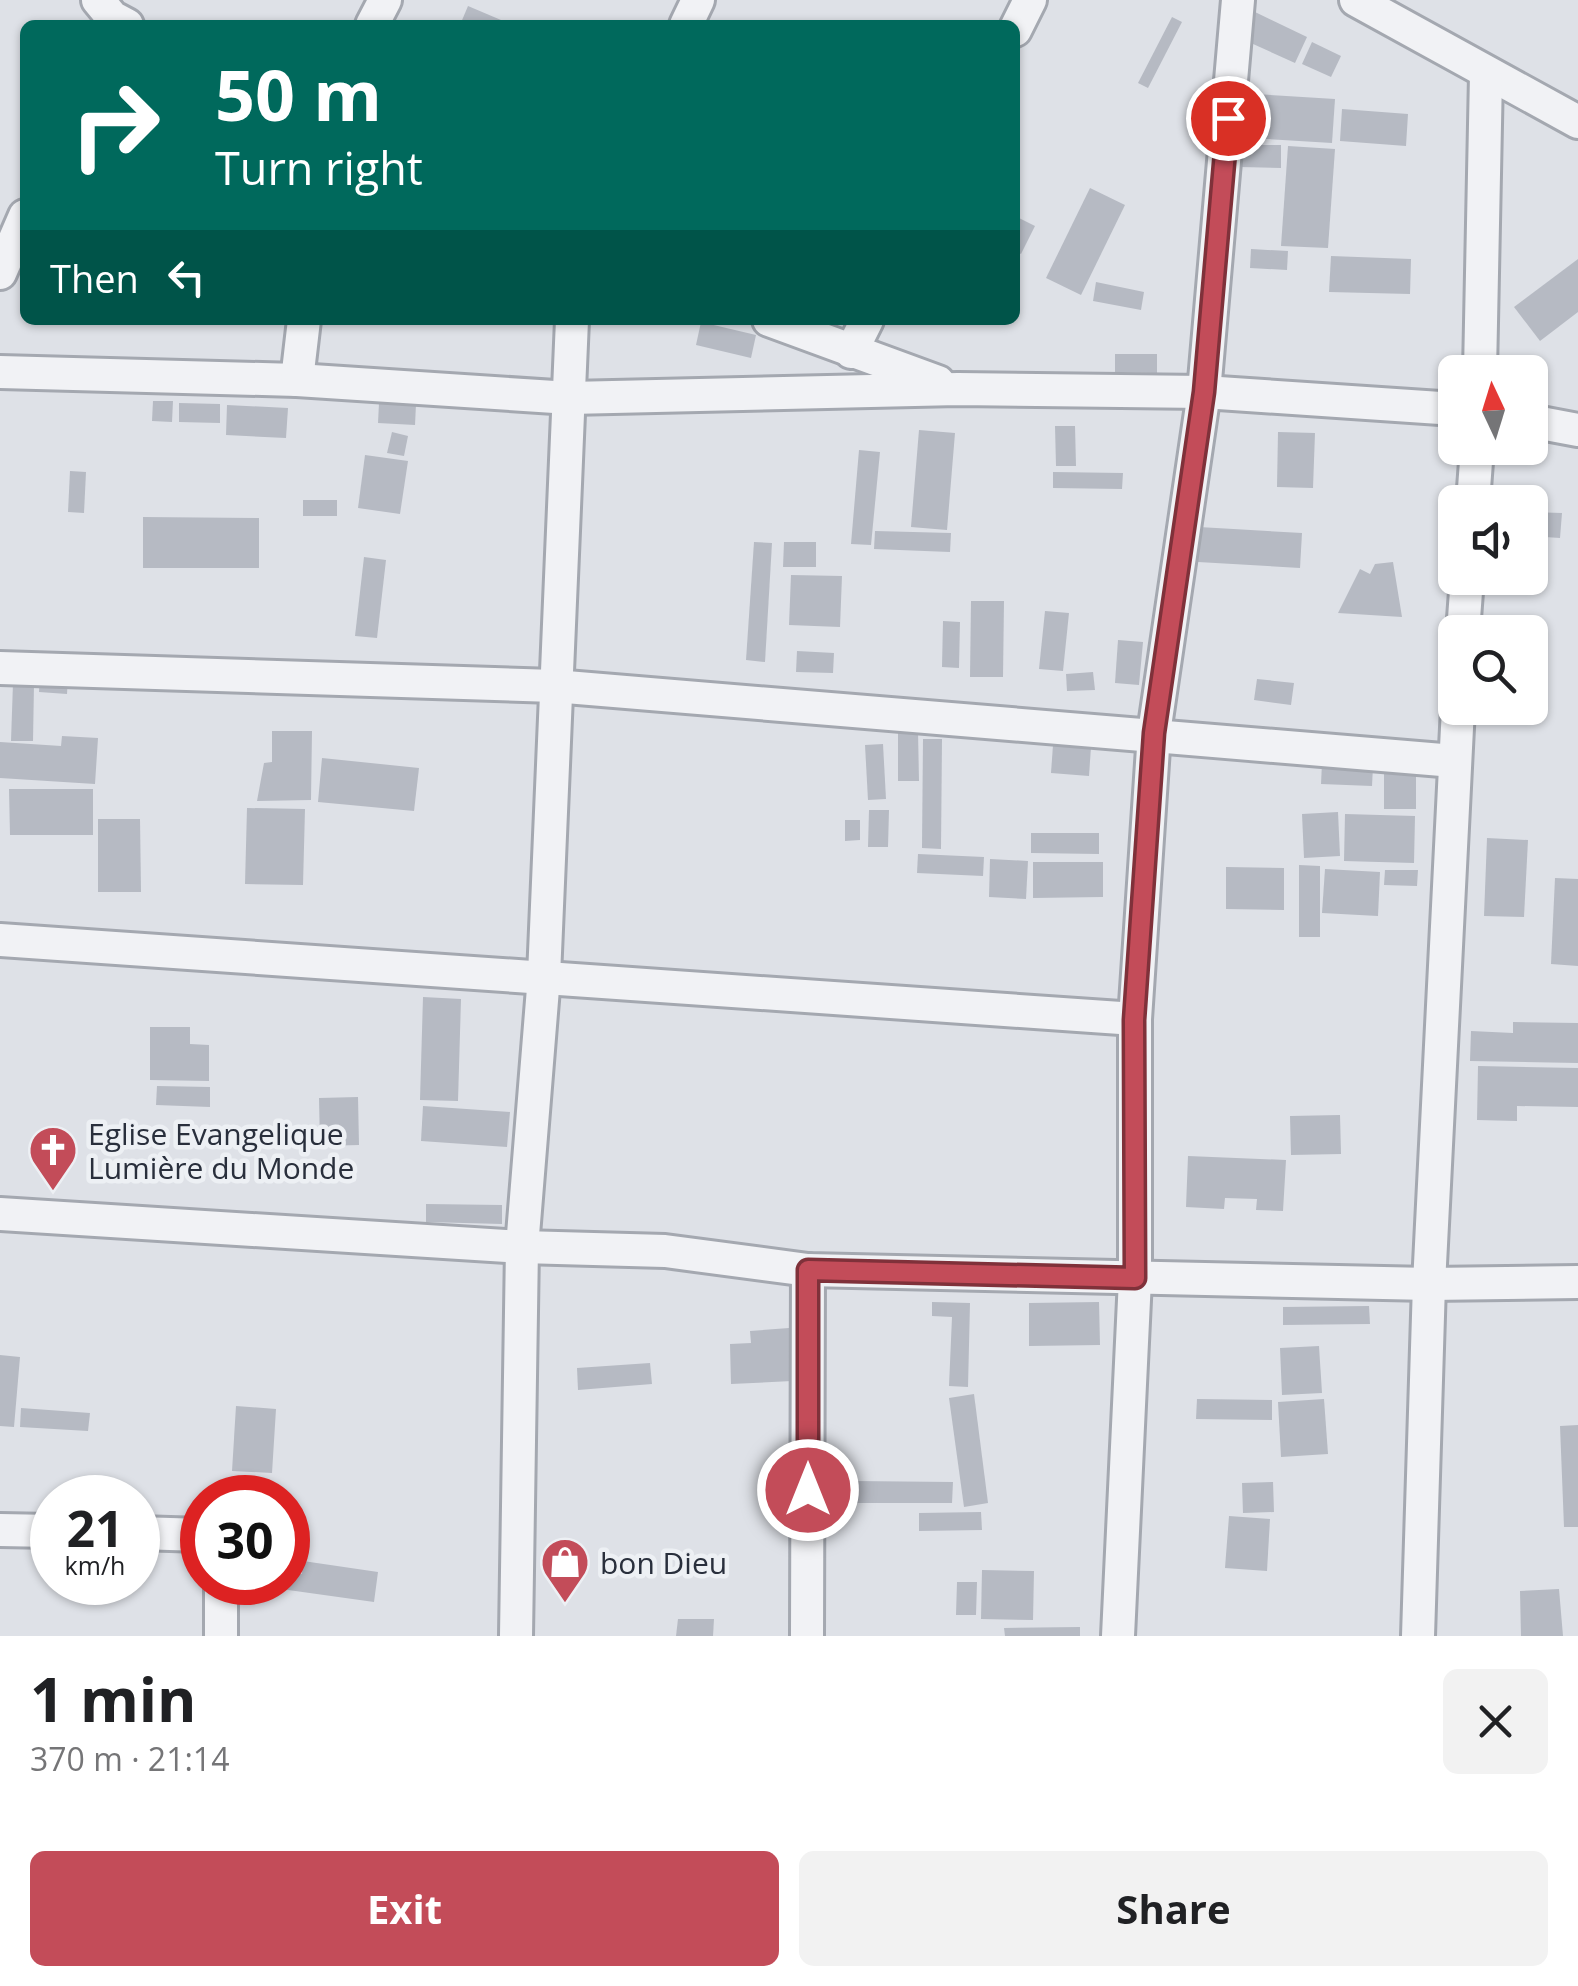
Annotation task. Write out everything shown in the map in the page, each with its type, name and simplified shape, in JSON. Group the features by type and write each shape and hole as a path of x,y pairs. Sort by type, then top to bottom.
{"street":[{"path":"1118,1636 1135,1278 1134,1020 1154,733 1204,392 1238,0"},
{"path":"1360,0 1486,75 1578,122"},
{"path":"1480,355 1486,75"},
{"path":"0,273 20,227"},
{"path":"298,380 304,325"},
{"path":"516,1636 522,1248 544,976 572,325"},
{"path":"782,325 958,389"},
{"path":"850,352 864,325"},
{"path":"0,372 298,380 570,398 958,389 1204,392 1438,409"},
{"path":"1548,424 1578,430"},
{"path":"0,668 554,686 1454,761"},
{"path":"1418,1636 1429,1284 1457,725"},
{"path":"0,940 1134,1020"},
{"path":"0,1214 522,1248 665,1251 808,1270 1429,1284 1578,1282"},
{"path":"807,1636 808,1270"},
{"path":"0,1530 30,1531"},
{"path":"221,1605 221,1636"}],"building":[{"path":"468,6 501,20 462,20"},
{"path":"1255,12 1307,37 1295,63 1242,39"},
{"path":"1172,17 1182,22 1148,88 1138,83"},
{"path":"1312,42 1341,56 1331,77 1302,64"},
{"path":"1239,93 1335,99 1332,143 1236,137"},
{"path":"1342,109 1408,114 1406,146 1340,141"},
{"path":"1242,145 1281,145 1281,168 1241,167"},
{"path":"1288,146 1335,149 1328,248 1281,246"},
{"path":"1090,188 1125,205 1081,295 1046,278"},
{"path":"1020,218 1035,226 1020,254"},
{"path":"1251,249 1288,251 1287,270 1250,268"},
{"path":"1331,256 1411,259 1410,294 1329,292"},
{"path":"1578,259 1578,312 1540,341 1514,307"},
{"path":"1096,282 1144,292 1141,310 1093,301"},
{"path":"700,325 756,335 751,358 696,345"},
{"path":"1115,354 1157,354 1157,373 1115,372"},
{"path":"153,401 173,401 172,422 152,421"},
{"path":"179,403 220,404 220,423 179,422"},
{"path":"379,403 416,404 415,425 378,423"},
{"path":"227,405 288,408 286,438 226,435"},
{"path":"1055,426 1075,426 1076,466 1056,466"},
{"path":"919,430 955,433 947,530 911,527"},
{"path":"392,432 408,436 404,456 387,453"},
{"path":"1278,432 1315,433 1313,488 1277,487"},
{"path":"859,450 880,452 871,545 851,544"},
{"path":"365,455 408,461 400,514 358,508"},
{"path":"70,471 86,472 84,513 68,512"},
{"path":"1053,472 1123,473 1122,489 1053,488"},
{"path":"303,500 337,500 337,516 303,516"},
{"path":"1548,513 1562,513 1560,538 1548,537"},
{"path":"143,517 259,518 259,568 143,568"},
{"path":"1199,527 1302,533 1300,568 1198,562"},
{"path":"875,531 951,533 950,552 874,549"},
{"path":"754,542 772,543 765,662 746,660"},
{"path":"784,542 816,542 816,567 783,567"},
{"path":"364,557 386,560 377,638 355,636"},
{"path":"1393,562 1402,617 1338,613 1360,569 1370,574 1375,564"},
{"path":"791,575 842,576 840,627 789,625"},
{"path":"971,601 1004,601 1003,677 970,677"},
{"path":"1045,611 1069,613 1063,671 1039,669"},
{"path":"943,621 960,622 959,668 942,667"},
{"path":"1118,640 1143,642 1139,685 1115,683"},
{"path":"797,651 834,653 833,673 796,672"},
{"path":"1093,672 1095,690 1067,691 1066,674"},
{"path":"40,673 68,675 67,694 39,692"},
{"path":"1257,679 1294,683 1291,705 1254,700"},
{"path":"13,683 34,684 33,741 11,741"},
{"path":"272,731 312,731 311,800 257,801 264,763 272,762"},
{"path":"918,731 919,781 898,781 898,732"},
{"path":"62,736 98,738 95,784 0,778 0,742 61,746"},
{"path":"923,739 942,739 941,849 922,848"},
{"path":"883,744 886,799 868,800 865,745"},
{"path":"1053,745 1091,747 1089,776 1051,773"},
{"path":"322,758 419,768 414,811 318,802"},
{"path":"1322,763 1373,766 1372,786 1321,784"},
{"path":"1384,769 1416,769 1416,809 1384,809"},
{"path":"9,789 93,789 93,835 10,835"},
{"path":"247,808 305,809 303,885 245,884"},
{"path":"869,810 889,810 888,847 868,847"},
{"path":"1338,812 1340,856 1304,858 1302,814"},
{"path":"1345,814 1415,816 1414,863 1344,861"},
{"path":"98,819 140,819 141,892 98,892"},
{"path":"845,820 860,820 860,840 845,841"},
{"path":"1031,833 1099,833 1099,854 1031,853"},
{"path":"1487,838 1528,840 1524,917 1484,916"},
{"path":"918,854 984,857 983,876 917,873"},
{"path":"990,859 1028,861 1026,899 989,897"},
{"path":"1033,862 1103,862 1103,897 1033,898"},
{"path":"1299,865 1320,866 1320,937 1299,937"},
{"path":"1226,867 1284,868 1284,910 1226,909"},
{"path":"1325,869 1380,872 1378,916 1322,913"},
{"path":"1385,870 1418,870 1417,886 1384,885"},
{"path":"1555,878 1578,879 1578,966 1551,964"},
{"path":"423,997 461,999 458,1101 420,1100"},
{"path":"1513,1022 1578,1023 1578,1063 1470,1061 1471,1031 1513,1033"},
{"path":"150,1027 190,1027 190,1044 209,1045 209,1081 150,1080"},
{"path":"1478,1066 1578,1068 1578,1107 1517,1106 1517,1121 1477,1120"},
{"path":"157,1086 210,1087 210,1107 156,1105"},
{"path":"358,1097 359,1145 320,1146 319,1098"},
{"path":"423,1106 510,1112 507,1147 421,1141"},
{"path":"1340,1115 1341,1154 1291,1155 1290,1116"},
{"path":"1188,1156 1286,1160 1283,1211 1256,1210 1257,1199 1225,1198 1224,1209 1186,1207"},
{"path":"426,1204 502,1205 502,1224 426,1222"},
{"path":"932,1302 970,1303 968,1387 949,1386 952,1317 932,1316"},
{"path":"1099,1302 1100,1345 1029,1346 1029,1303"},
{"path":"1369,1306 1370,1324 1283,1325 1283,1307"},
{"path":"789,1328 792,1381 731,1384 730,1344 751,1343 750,1331"},
{"path":"1319,1346 1322,1393 1282,1395 1280,1348"},
{"path":"0,1355 20,1357 14,1427 0,1426"},
{"path":"650,1363 652,1384 578,1390 577,1368"},
{"path":"974,1394 988,1503 964,1507 949,1398"},
{"path":"1197,1399 1272,1400 1272,1420 1196,1419"},
{"path":"1324,1399 1328,1454 1281,1457 1278,1402"},
{"path":"236,1406 276,1409 272,1473 232,1471"},
{"path":"21,1408 90,1413 88,1431 20,1427"},
{"path":"1578,1425 1578,1527 1564,1527 1560,1426"},
{"path":"853,1481 953,1482 952,1503 853,1503"},
{"path":"1273,1482 1274,1512 1243,1513 1242,1483"},
{"path":"981,1512 982,1530 919,1531 919,1513"},
{"path":"1229,1516 1270,1519 1267,1571 1225,1568"},
{"path":"310,1562 378,1572 374,1602 310,1593"},
{"path":"982,1570 1034,1571 1033,1620 981,1619"},
{"path":"957,1582 977,1582 976,1615 956,1615"},
{"path":"1559,1589 1563,1636 1521,1636 1520,1591"},
{"path":"678,1619 714,1619 713,1636 676,1636"},
{"path":"1080,1627 1080,1636 1005,1636 1004,1628"}],"place":[{"name":"Eglise Evangelique Lumière du Monde","path":"53,1192"},
{"name":"bon Dieu","path":"565,1604"}],"route":[{"path":"808,1490 808,1270 1135,1278 1134,1020 1154,733 1204,392 1228,118"}]}
